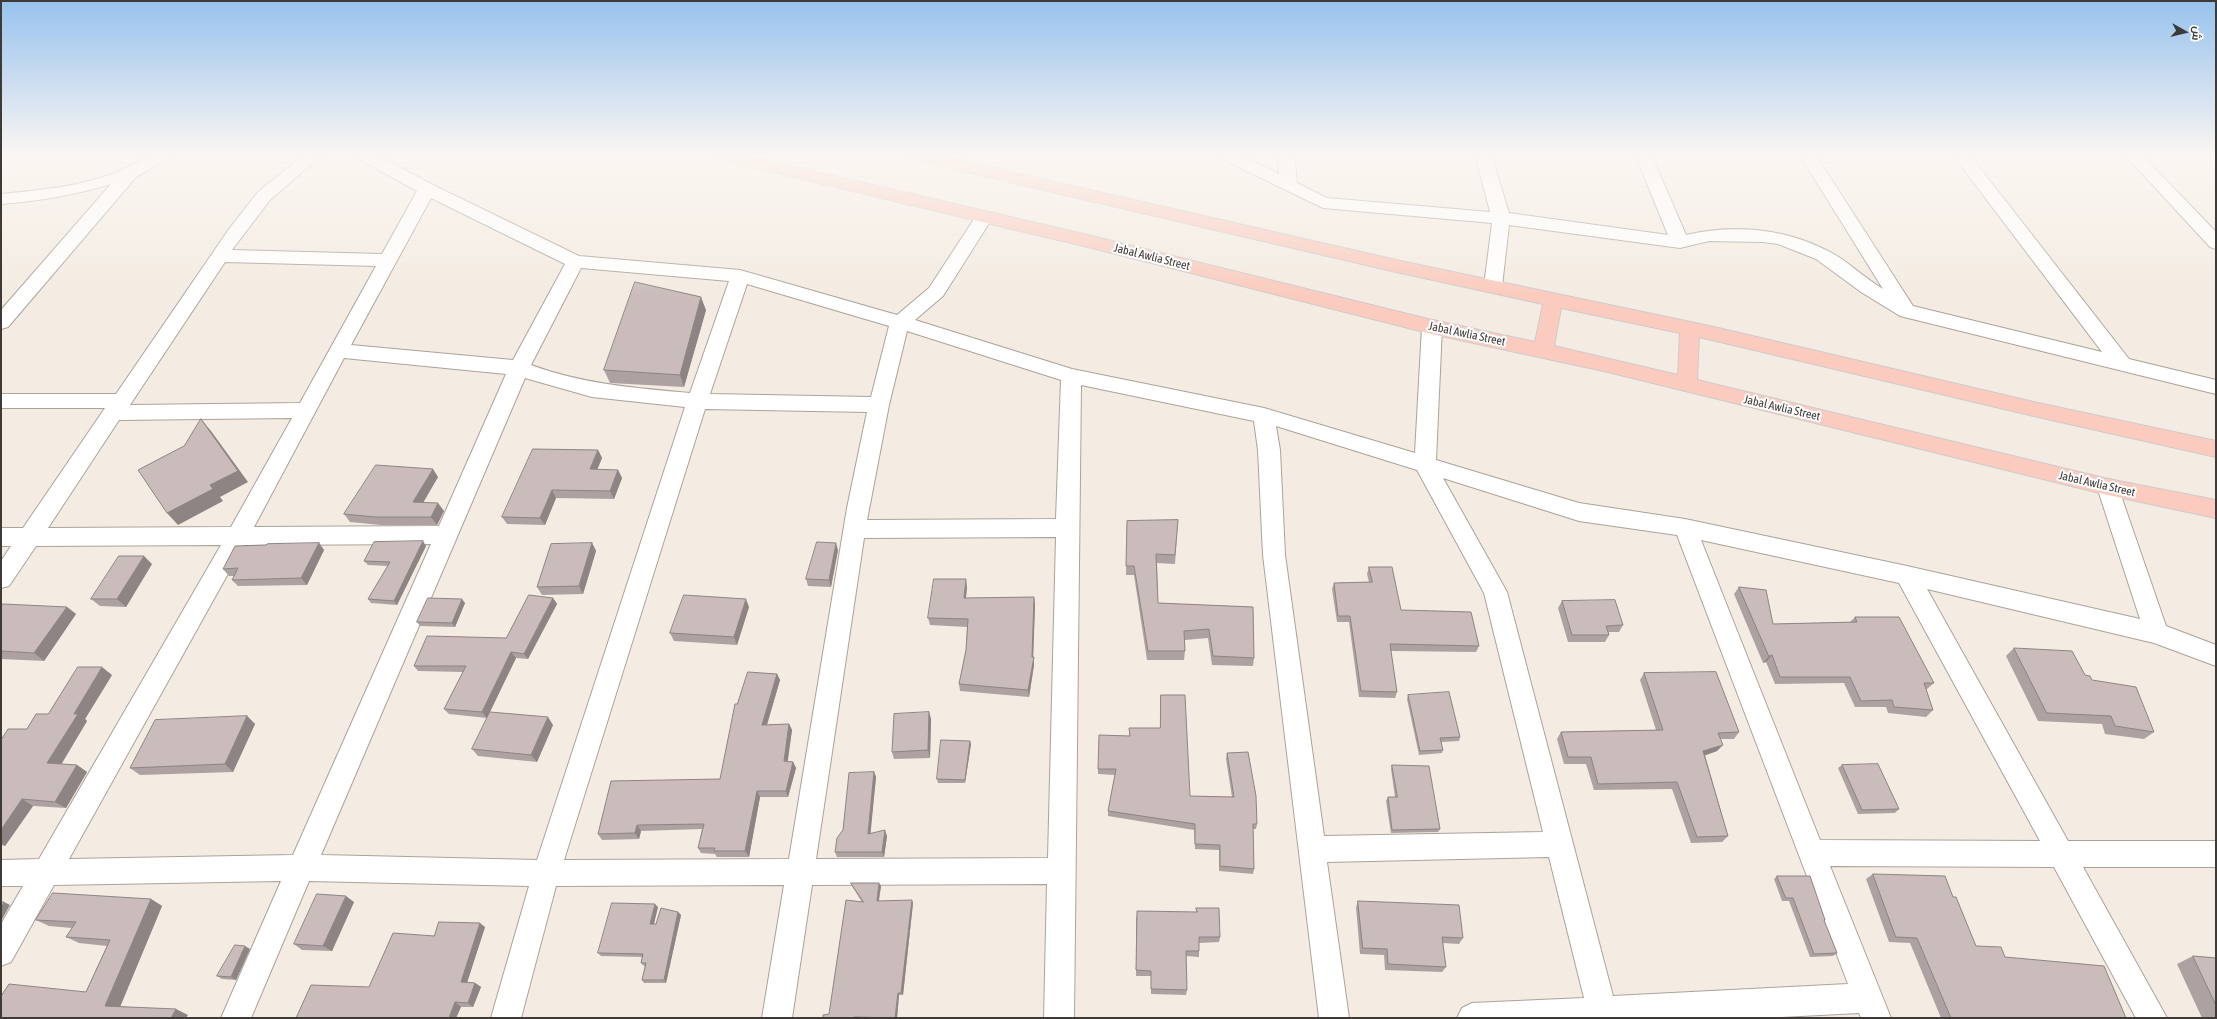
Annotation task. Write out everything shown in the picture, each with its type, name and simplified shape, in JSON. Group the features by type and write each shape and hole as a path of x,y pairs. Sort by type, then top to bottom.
{"highway":[{"name":"Jabal Awlia Street","path":"919,202 1432,327 1543,350 2108,488 2216,509"},
{"path":"1112,202 1396,266 1553,299 2216,449"},
{"path":"1543,350 1553,299"},
{"path":"1687,385 1690,330"}],"street":[{"path":"1,322 105,202"},
{"path":"1,579 220,256 260,202"},
{"path":"1,952 307,410 421,202"},
{"path":"451,202 575,262 740,276 900,322 1071,376 1264,415 1425,466 1579,512 1685,528 1907,575 2156,633 2212,658"},
{"path":"1319,202 1501,218 1680,242 1709,235 1763,236 1782,239 1822,255 1868,288 1907,311 2216,387"},
{"path":"1493,286 1501,218 1496,202"},
{"path":"1663,202 1680,242"},
{"path":"1838,202 1907,311"},
{"path":"1997,202 2123,365"},
{"path":"2177,202 2216,243"},
{"path":"777,1018 799,873 856,528 879,406 900,322 936,292 984,217"},
{"path":"220,256 388,260"},
{"path":"236,1018 519,368 575,262"},
{"path":"506,1018 546,873 697,401 740,276"},
{"path":"1432,327 1425,466 1495,592 1603,1014"},
{"path":"339,351 519,368 552,380 592,390 697,401 879,406"},
{"path":"1059,1018 1071,376"},
{"path":"1,401 118,407 307,410"},
{"path":"1264,415 1269,450 1274,555 1334,1018"},
{"path":"2108,488 2156,633"},
{"path":"856,528 1067,528"},
{"path":"1472,1018 1872,1008 1685,528"},
{"path":"1,537 446,535"},
{"path":"1907,575 2063,854 2152,1018"},
{"path":"1312,849 1560,844"},
{"path":"1811,853 2216,854"},
{"path":"1,873 300,868 546,873 1061,871"}],"building":[{"path":"635,282 701,297 680,375 604,370"},
{"path":"201,419 238,471 210,485 213,489 167,513 138,470 184,446"},
{"path":"533,449 598,450 590,469 618,470 610,491 552,490 540,518 502,517"},
{"path":"376,465 433,469 413,502 438,503 431,517 375,517 344,514"},
{"path":"1178,520 1175,555 1156,554 1158,603 1253,607 1254,658 1213,656 1209,629 1184,631 1185,651 1148,651 1134,566 1126,566 1127,521"},
{"path":"423,541 394,601 368,599 390,562 364,561 374,542"},
{"path":"817,542 836,543 829,580 806,579"},
{"path":"319,543 301,578 232,580 238,568 223,569 235,546"},
{"path":"592,543 579,586 537,587 551,544"},
{"path":"119,556 144,556 117,599 91,599"},
{"path":"1369,567 1392,567 1401,610 1471,612 1479,646 1390,644 1397,692 1361,691 1350,616 1338,616 1334,583 1372,582"},
{"path":"934,579 966,579 964,598 1034,597 1032,657 1034,657 1028,690 959,684 966,650 968,619 928,618"},
{"path":"1739,587 1766,590 1773,624 1857,622 1855,617 1899,617 1934,683 1924,683 1933,710 1894,707 1892,700 1861,701 1850,677 1780,677 1772,655 1769,656"},
{"path":"529,595 553,598 524,654 511,652 482,712 444,709 466,666 414,666 427,636 506,638"},
{"path":"684,595 746,599 734,637 670,633"},
{"path":"428,598 462,599 452,623 417,622"},
{"path":"1615,600 1623,625 1606,626 1609,635 1572,635 1562,601"},
{"path":"3,604 67,607 34,653 1,651 1,607"},
{"path":"2014,648 2072,651 2085,675 2090,676 2092,680 2136,687 2154,732 2115,726 2111,716 2047,713"},
{"path":"78,667 102,667 74,714 78,714 47,763 77,765 55,802 22,799 1,830 1,740 8,729 27,729 36,714 48,714"},
{"path":"748,672 777,674 762,725 789,724 784,761 793,762 786,791 757,791 745,851 714,851 715,848 698,848 704,824 637,825 635,833 598,834 611,781 720,779 735,704 737,704"},
{"path":"1716,672 1739,732 1718,733 1723,745 1703,751 1728,836 1697,837 1677,782 1598,784 1591,757 1568,757 1561,732 1663,730 1644,673"},
{"path":"1449,692 1460,737 1440,738 1443,750 1420,751 1408,695"},
{"path":"1161,695 1185,695 1190,796 1234,797 1227,753 1248,752 1256,796 1257,824 1253,824 1254,869 1220,866 1220,845 1195,844 1195,824 1108,811 1116,769 1098,769 1099,735 1130,736 1129,728 1160,728"},
{"path":"490,712 548,717 531,755 472,749"},
{"path":"929,712 928,750 892,752 894,714"},
{"path":"247,716 225,764 130,768 155,720"},
{"path":"941,740 970,741 965,780 937,779"},
{"path":"1878,764 1899,809 1862,810 1842,765"},
{"path":"1392,765 1429,766 1440,829 1392,830 1388,797 1397,797"},
{"path":"874,772 868,834 885,830 882,852 835,852 837,838 843,830 849,773"},
{"path":"1873,874 1945,876 1953,897 1956,897 1976,946 2001,947 2005,957 2104,966 2126,1018 1951,1018 1917,938 1896,937"},
{"path":"1777,876 1810,876 1824,920 1837,953 1814,954 1793,898 1786,898"},
{"path":"851,883 879,883 877,901 912,900 901,993 898,993 895,1018 823,1018 823,1015 829,1014 846,900 863,902"},
{"path":"53,893 151,899 105,1006 176,1009 171,1018 1,1018 1,996 9,984 86,992 110,940 66,937 76,922 36,920"},
{"path":"317,894 346,896 323,946 294,944"},
{"path":"1358,901 1459,905 1463,938 1442,937 1446,967 1388,964 1387,949 1363,948"},
{"path":"612,903 655,904 650,924 656,924 661,908 678,912 664,980 642,980 646,963 641,963 643,954 598,953"},
{"path":"1196,908 1219,908 1220,937 1199,937 1199,951 1186,951 1187,990 1151,989 1151,971 1136,970 1137,911 1197,912"},
{"path":"439,922 480,923 461,982 475,983 468,1003 455,1002 449,1018 296,1018 311,985 369,987 393,933 434,936"},
{"path":"235,945 245,946 231,977 217,976"},
{"path":"2193,956 2216,958 2216,1005"}]}
